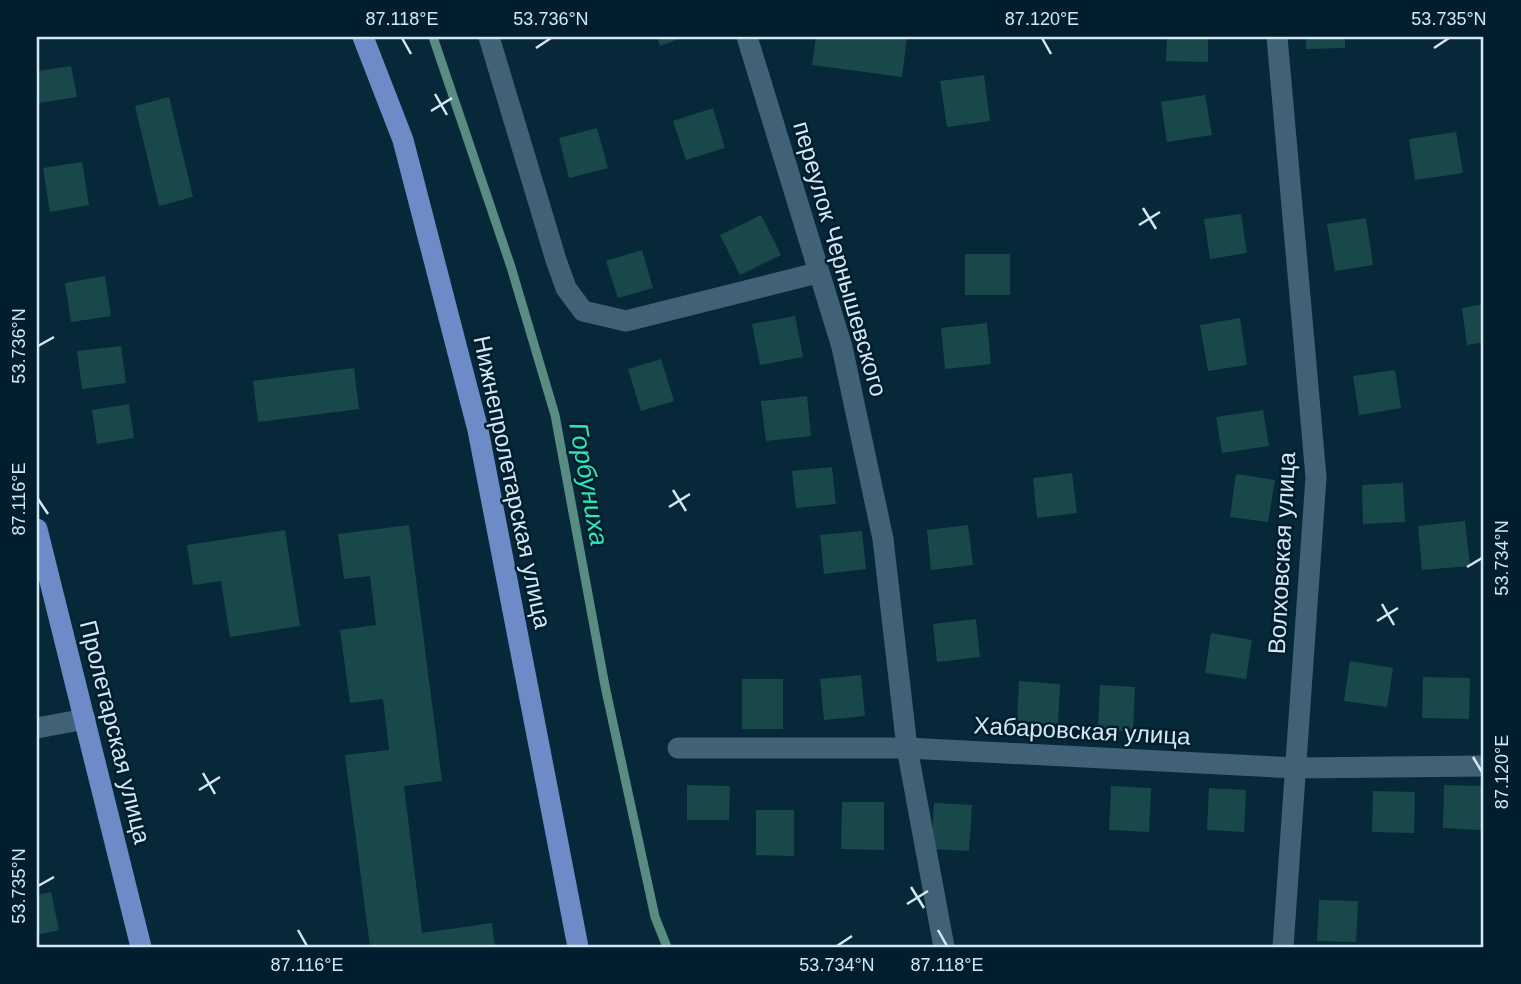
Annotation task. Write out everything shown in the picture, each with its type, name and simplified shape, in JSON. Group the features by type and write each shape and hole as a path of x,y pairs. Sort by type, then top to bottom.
{"main road":[{"name":"Нижнепролетарская улица","path":"363,37 403,140 478,430 578,947"},
{"name":"Пролетарская улица","path":"37,529 141,947"}],"street":[{"path":"489,37 555,260 566,288 583,311 626,321 817,272"},
{"name":"переулок Чернышевского","path":"747,37 842,347 883,539 907,748 944,947"},
{"name":"Волховская улица","path":"1277,37 1317,477 1283,947"},
{"path":"37,728 85,719"},
{"name":"Хабаровская улица","path":"678,748 907,748 1296,768 1484,766"}],"building":[{"path":"657,37 685,37 660,46"},
{"path":"816,37 907,37 902,77 812,65"},
{"path":"1167,37 1208,37 1208,62 1166,61"},
{"path":"1306,37 1345,37 1345,48 1306,49"},
{"path":"71,66 77,97 38,103 37,71"},
{"path":"984,75 990,121 947,127 940,81"},
{"path":"1205,95 1212,135 1167,142 1161,102"},
{"path":"169,97 193,197 159,206 135,106"},
{"path":"713,108 725,148 686,160 673,121"},
{"path":"597,128 608,168 569,178 559,138"},
{"path":"1456,132 1463,173 1415,180 1409,139"},
{"path":"82,162 89,205 50,212 43,168"},
{"path":"1241,214 1247,253 1210,259 1204,219"},
{"path":"761,215 781,255 740,275 720,235"},
{"path":"1366,218 1373,265 1335,271 1327,224"},
{"path":"642,250 653,288 618,298 606,261"},
{"path":"965,254 1010,254 1010,295 965,295"},
{"path":"105,276 111,316 71,322 65,283"},
{"path":"1484,304 1484,342 1467,345 1462,308"},
{"path":"795,316 803,357 760,365 752,324"},
{"path":"1240,318 1247,365 1208,371 1200,325"},
{"path":"987,323 991,364 945,369 941,328"},
{"path":"121,346 126,383 82,389 77,351"},
{"path":"661,359 674,401 641,411 628,369"},
{"path":"354,368 359,409 258,422 253,381"},
{"path":"1395,370 1401,408 1359,415 1353,376"},
{"path":"807,396 811,436 766,441 761,401"},
{"path":"129,404 134,438 97,444 92,410"},
{"path":"1263,410 1269,446 1222,453 1216,417"},
{"path":"832,467 836,504 796,508 792,471"},
{"path":"1072,473 1077,513 1037,518 1033,478"},
{"path":"1236,474 1275,480 1268,522 1230,517"},
{"path":"1403,483 1405,522 1363,524 1362,485"},
{"path":"1465,521 1470,566 1422,570 1418,526"},
{"path":"409,525 442,781 404,786 422,933 492,923 495,947 370,947 345,755 389,750 383,699 350,703 340,630 376,625 370,576 344,579 338,534"},
{"path":"968,525 973,565 931,570 927,530"},
{"path":"285,530 300,626 230,637 221,581 193,585 187,545"},
{"path":"862,531 866,569 824,574 820,535"},
{"path":"976,619 980,657 937,662 933,624"},
{"path":"1211,633 1252,640 1246,679 1205,673"},
{"path":"1350,661 1393,668 1387,707 1344,701"},
{"path":"861,675 865,716 824,720 820,679"},
{"path":"1423,677 1470,678 1469,719 1422,718"},
{"path":"742,679 783,679 783,729 742,729"},
{"path":"1019,681 1060,684 1058,724 1017,722"},
{"path":"1100,685 1135,687 1133,732 1098,730"},
{"path":"687,785 730,786 729,820 687,820"},
{"path":"1444,785 1482,786 1481,830 1443,828"},
{"path":"1111,786 1151,788 1149,832 1109,830"},
{"path":"1209,788 1246,790 1244,832 1207,830"},
{"path":"1373,791 1415,792 1414,833 1372,832"},
{"path":"842,802 884,802 884,850 841,849"},
{"path":"934,803 972,805 969,851 931,849"},
{"path":"756,810 794,810 794,856 756,855"},
{"path":"51,892 59,930 37,935 37,895"},
{"path":"1319,900 1358,901 1356,942 1317,941"}],"waterway":[{"name":"Горбуниха","path":"433,37 511,267 555,415 605,686 655,917 667,947"}]}
